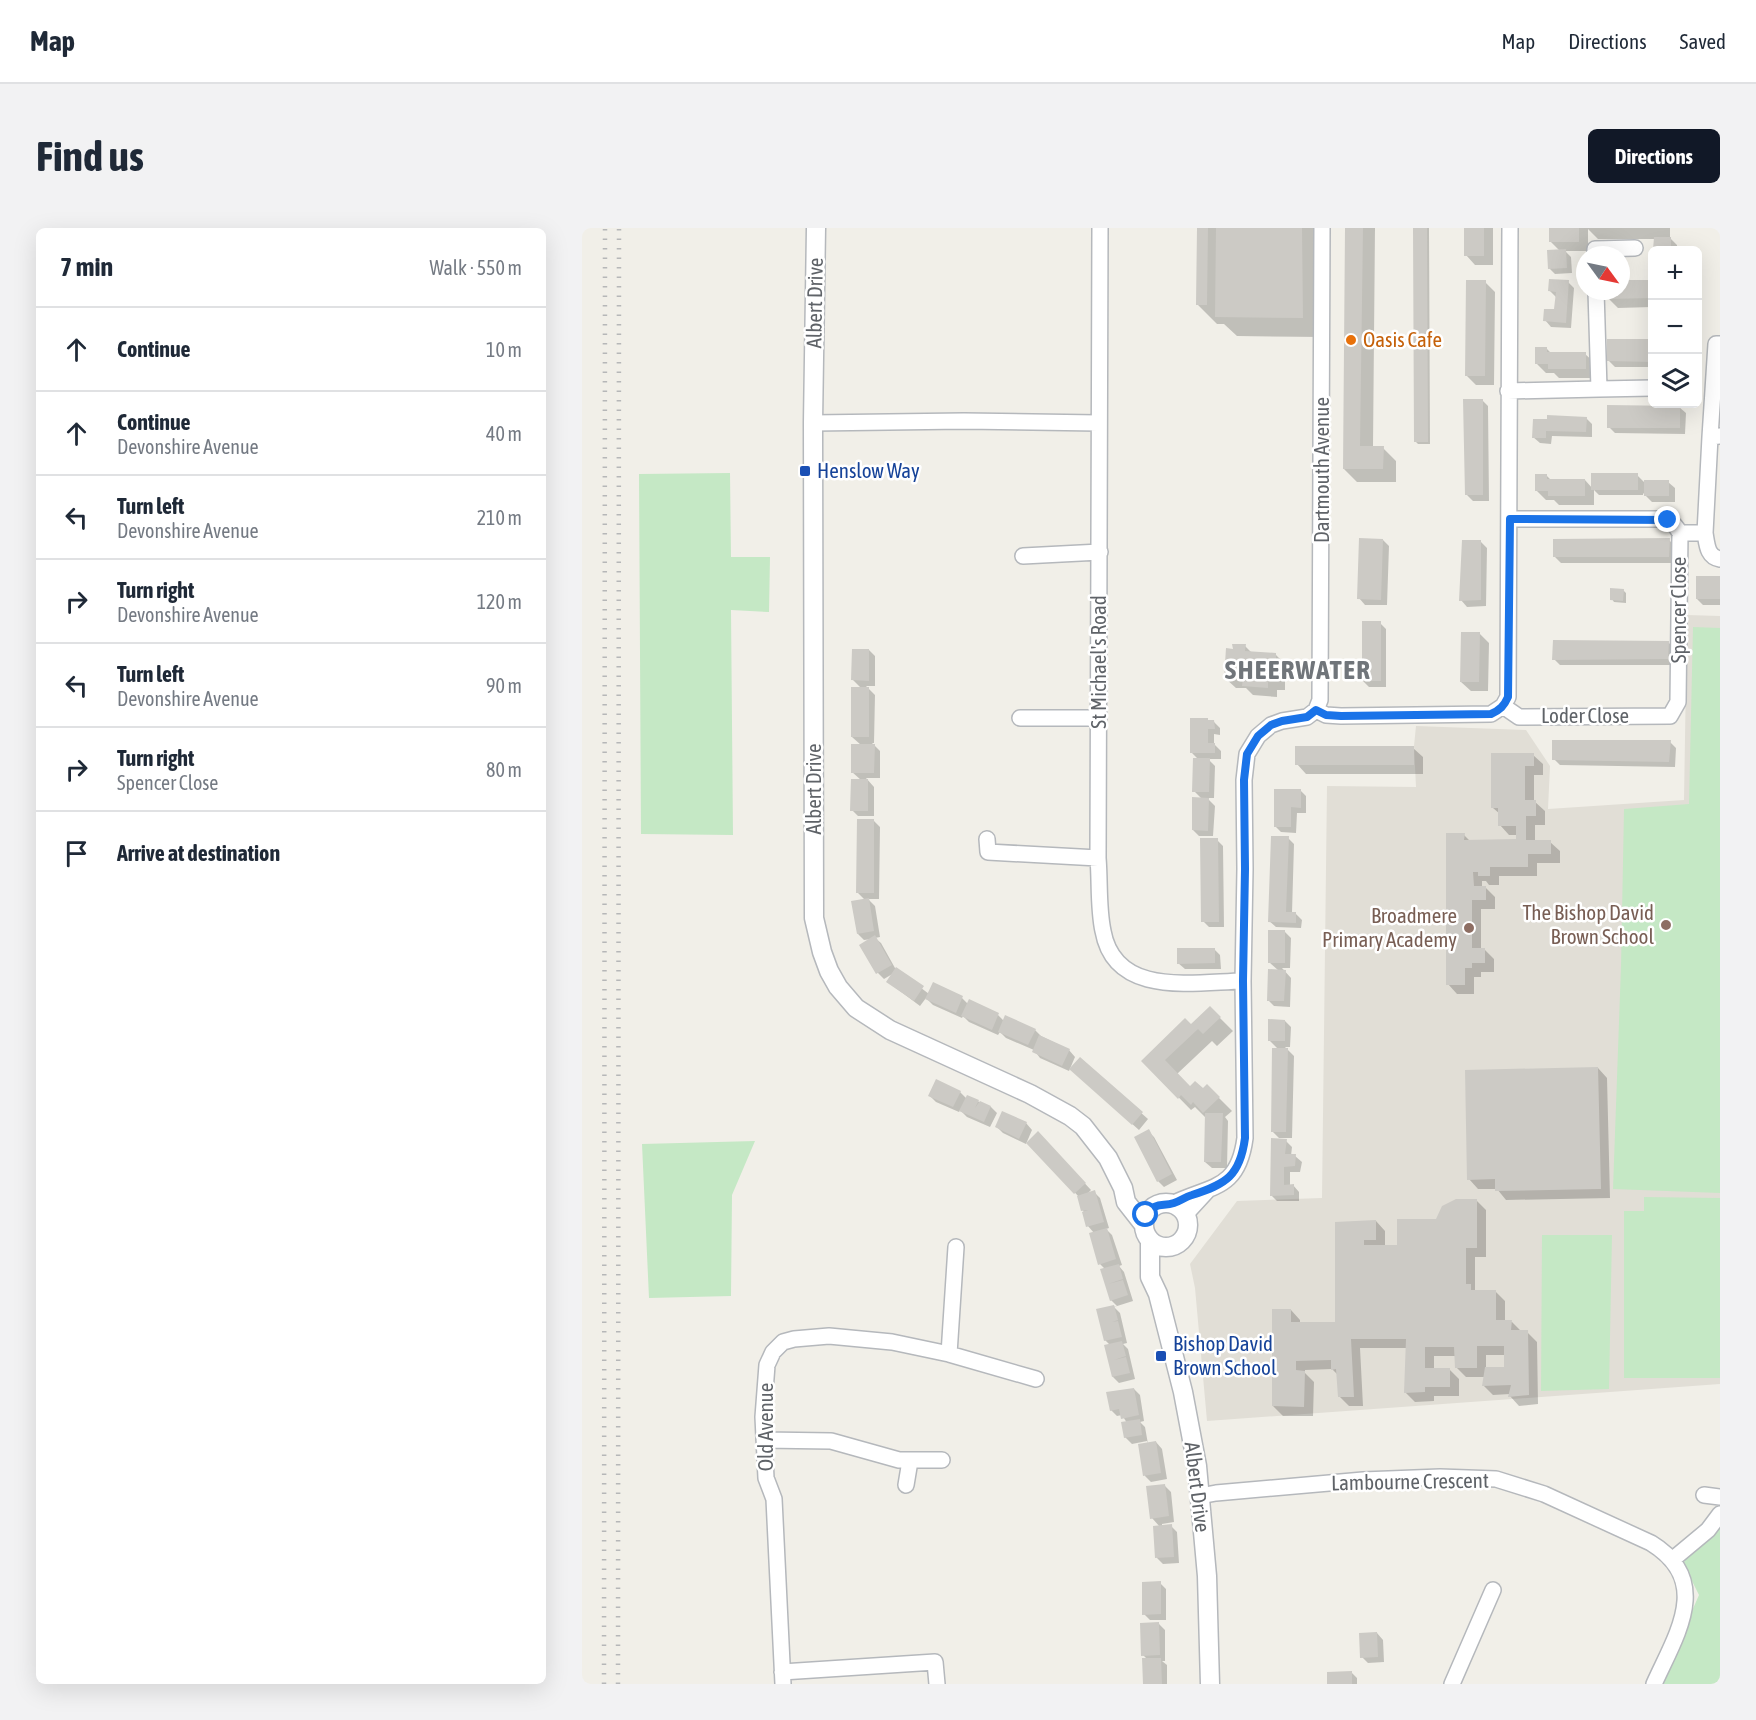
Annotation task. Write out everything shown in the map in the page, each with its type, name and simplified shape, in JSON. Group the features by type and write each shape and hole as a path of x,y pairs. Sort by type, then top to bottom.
{"street":[{"name":"Albert Drive","path":"816,228 813,423 814,918 822,952 838,987 866,1016 914,1041 1030,1094 1070,1116 1083,1126 1108,1158 1123,1188 1126,1202 1152,1238 1159,1261 1158,1294 1183,1392 1200,1496 1207,1576 1210,1684"},
{"name":"St Michael's Road","path":"1100,228 1098,858 1103,931 1108,947 1123,967 1136,976 1152,982 1243,981"},
{"name":"Dartmouth Avenue","path":"1316,710 1320,700 1322,679 1322,228"},
{"path":"1179,1209 1190,1195 1208,1191 1224,1182 1233,1173 1242,1157 1245,1138 1244,780 1247,754 1258,736 1271,725 1307,717 1316,710 1326,715 1341,716 1491,714 1503,706 1508,697 1510,228"},
{"path":"1630,248 1635,248"},
{"path":"1596,300 1599,389"},
{"path":"1720,345 1716,344 1715,437 1705,533 1708,551 1715,558 1720,559"},
{"path":"1509,391 1648,388"},
{"path":"813,423 964,421 1098,423"},
{"name":"Spencer Close","path":"1510,519 1668,520 1675,523 1680,533 1678,702 1670,716"},
{"path":"1680,533 1705,533"},
{"path":"1023,556 1100,552"},
{"name":"Loder Close","path":"1503,706 1519,717 1670,716"},
{"path":"1020,718 1099,718"},
{"path":"987,839 988,852 1098,858"},
{"path":"1123,1188 1153,1207"},
{"path":"1162,1203 1179,1209 1187,1231 1183,1239 1178,1244 1152,1238 1146,1215 1153,1207 1162,1203"},
{"path":"950,1354 956,1247"},
{"name":"Old Avenue","path":"782,1678 774,1499 766,1478 763,1417 767,1365 775,1348 783,1342 794,1339 829,1336 892,1342 950,1354 1036,1379"},
{"path":"764,1440 831,1440 910,1461 942,1461"},
{"path":"906,1485 910,1461"},
{"name":"Lambourne Crescent","path":"1200,1496 1363,1480 1461,1477 1496,1479 1544,1494 1651,1543 1672,1560 1682,1577 1686,1602 1683,1619 1654,1684"},
{"path":"1704,1495 1720,1497"},
{"path":"1672,1560 1708,1530 1720,1514"},
{"path":"1452,1684 1493,1590"},
{"path":"782,1678 935,1662 937,1684"}],"shaded area":[{"name":"The Bishop David Brown School","path":"1687,615 1720,616 1720,1384 1207,1421 1195,1288 1190,1264 1237,1201 1322,1198 1327,786 1416,787 1414,746 1416,726 1526,730 1550,766 1548,809 1684,800"}],"green space":[{"path":"730,473 731,557 770,557 769,612 731,610 733,835 641,834 639,474"},
{"path":"1693,627 1720,628 1720,1193 1613,1189 1624,809 1689,804"},
{"path":"755,1141 732,1195 731,1296 649,1298 642,1144"},
{"path":"1644,1197 1720,1198 1720,1378 1624,1378 1624,1211 1644,1211"},
{"path":"1542,1235 1612,1235 1609,1389 1541,1391"},
{"path":"1720,1516 1720,1684 1660,1684 1699,1595 1683,1563"}],"building":[{"path":"1197,228 1208,228 1207,305 1196,305"},
{"path":"1216,228 1302,228 1303,318 1215,317"},
{"path":"1345,228 1363,228 1360,446 1384,446 1383,469 1343,469"},
{"path":"1413,228 1427,228 1428,442 1414,442"},
{"path":"1464,228 1484,228 1484,256 1464,256"},
{"path":"1549,228 1579,228 1579,242 1549,242"},
{"path":"1654,237 1671,237 1671,246 1653,246"},
{"path":"1566,249 1567,268 1548,269 1547,250"},
{"path":"1549,279 1569,280 1566,323 1543,321 1544,309 1554,309 1556,292 1548,291"},
{"path":"1466,280 1486,280 1485,376 1465,376"},
{"path":"1630,280 1648,280 1648,298 1630,298"},
{"path":"1607,339 1648,339 1648,362 1607,361"},
{"path":"1535,347 1547,347 1547,352 1586,352 1586,369 1548,369 1548,364 1535,364"},
{"path":"1463,399 1483,399 1483,495 1465,495"},
{"path":"1607,405 1680,408 1680,428 1607,428"},
{"path":"1547,415 1587,417 1586,432 1546,431 1546,438 1532,438 1533,419 1547,419"},
{"path":"1591,473 1638,473 1638,490 1591,490"},
{"path":"1535,474 1547,474 1547,479 1585,479 1585,496 1548,496 1548,491 1535,491"},
{"path":"1644,480 1669,480 1669,496 1644,496"},
{"path":"1359,538 1383,539 1381,600 1357,599"},
{"path":"1670,538 1669,557 1553,557 1553,539"},
{"path":"1462,540 1481,540 1481,600 1459,601"},
{"path":"1696,576 1720,576 1720,599 1696,599"},
{"path":"1610,588 1624,589 1623,601 1610,600"},
{"path":"1362,621 1381,621 1381,681 1362,681"},
{"path":"1461,632 1480,632 1479,682 1460,682"},
{"path":"1553,640 1669,641 1668,659 1552,660"},
{"path":"1232,644 1246,644 1245,651 1276,653 1273,667 1276,668 1276,681 1268,681 1268,688 1242,686 1243,678 1224,679 1226,648 1233,649"},
{"path":"852,649 869,649 869,681 851,680"},
{"path":"851,687 869,687 869,737 851,737"},
{"path":"1190,718 1214,720 1215,729 1208,729 1208,743 1215,743 1215,753 1190,753"},
{"path":"1552,740 1671,740 1669,762 1552,760"},
{"path":"851,744 875,744 874,773 851,773"},
{"path":"1295,746 1414,746 1414,765 1295,765"},
{"path":"1491,753 1534,753 1534,766 1525,766 1525,800 1536,800 1536,816 1526,816 1526,840 1551,840 1551,854 1528,854 1528,867 1490,867 1490,876 1478,876 1478,872 1473,872 1474,886 1486,886 1486,900 1472,900 1472,948 1485,948 1485,963 1472,963 1472,968 1465,968 1465,985 1446,985 1446,833 1465,833 1464,840 1516,839 1516,826 1498,826 1498,808 1491,808"},
{"path":"1193,758 1210,758 1209,792 1192,792"},
{"path":"851,779 868,779 868,811 850,811"},
{"path":"1274,789 1301,789 1301,808 1291,807 1291,827 1274,827"},
{"path":"1192,797 1209,798 1208,831 1192,830"},
{"path":"857,819 874,819 874,893 856,893"},
{"path":"1271,836 1289,836 1286,912 1296,912 1296,923 1268,922"},
{"path":"1200,838 1218,838 1219,922 1201,922"},
{"path":"869,898 874,931 857,934 851,901"},
{"path":"1268,930 1285,930 1285,963 1268,963"},
{"path":"875,935 892,965 876,974 859,945"},
{"path":"1177,948 1215,948 1215,963 1177,964"},
{"path":"896,967 924,986 914,1001 886,982"},
{"path":"1268,969 1286,970 1284,1001 1267,1001"},
{"path":"933,982 963,996 956,1013 925,999"},
{"path":"969,999 999,1013 992,1030 961,1016"},
{"path":"1210,1006 1221,1017 1203,1034 1198,1029 1165,1060 1190,1086 1195,1081 1203,1088 1207,1084 1220,1097 1203,1113 1193,1102 1191,1105 1181,1095 1178,1099 1141,1061 1185,1018 1191,1024"},
{"path":"1005,1015 1036,1029 1028,1045 998,1032"},
{"path":"1268,1019 1285,1020 1285,1041 1268,1041"},
{"path":"1039,1035 1070,1049 1062,1066 1032,1052"},
{"path":"1272,1048 1288,1048 1286,1132 1271,1132"},
{"path":"1080,1057 1143,1112 1132,1125 1069,1069"},
{"path":"1598,1067 1601,1189 1495,1191 1495,1179 1467,1180 1465,1070"},
{"path":"936,1079 961,1091 953,1107 928,1096"},
{"path":"967,1095 979,1100 975,1108 980,1101 991,1106 984,1122 959,1111"},
{"path":"1002,1111 1027,1122 1019,1139 995,1127"},
{"path":"1205,1113 1223,1113 1221,1162 1204,1162"},
{"path":"1149,1129 1172,1174 1157,1182 1134,1137"},
{"path":"1038,1131 1086,1183 1074,1194 1026,1143"},
{"path":"1271,1138 1287,1139 1285,1154 1296,1154 1295,1166 1284,1167 1284,1185 1294,1184 1294,1195 1270,1196"},
{"path":"1095,1190 1104,1222 1086,1227 1082,1212 1088,1210 1081,1211 1077,1196"},
{"path":"1456,1199 1477,1199 1477,1248 1466,1248 1466,1284 1471,1284 1471,1290 1496,1290 1496,1320 1512,1320 1511,1330 1528,1330 1529,1395 1508,1397 1511,1385 1482,1386 1485,1367 1504,1367 1504,1346 1477,1346 1477,1368 1455,1368 1454,1347 1425,1347 1425,1368 1450,1368 1450,1387 1425,1387 1425,1392 1404,1393 1406,1339 1351,1339 1354,1397 1338,1397 1336,1369 1331,1370 1331,1360 1296,1361 1296,1370 1305,1371 1304,1407 1272,1406 1272,1309 1291,1309 1291,1322 1335,1322 1335,1222 1376,1220 1376,1240 1364,1240 1364,1245 1397,1245 1397,1219 1436,1219 1442,1206"},
{"path":"1107,1228 1116,1259 1098,1265 1089,1233"},
{"path":"1119,1264 1123,1279 1108,1284 1123,1280 1128,1295 1110,1301 1100,1269"},
{"path":"1114,1305 1118,1320 1112,1322 1118,1321 1122,1337 1104,1341 1096,1309"},
{"path":"1122,1341 1126,1356 1114,1360 1126,1357 1130,1373 1112,1377 1104,1345"},
{"path":"1134,1388 1139,1415 1121,1419 1119,1409 1110,1411 1106,1392"},
{"path":"1140,1419 1142,1435 1124,1438 1121,1422"},
{"path":"1156,1441 1161,1473 1143,1476 1138,1444"},
{"path":"1165,1484 1169,1516 1150,1519 1146,1486"},
{"path":"1172,1524 1174,1557 1155,1558 1153,1526"},
{"path":"1161,1581 1161,1614 1142,1615 1142,1582"},
{"path":"1159,1622 1160,1655 1141,1656 1140,1623"},
{"path":"1377,1632 1378,1657 1360,1658 1359,1633"},
{"path":"1142,1658 1161,1658 1162,1684 1143,1684"},
{"path":"1352,1671 1352,1684 1327,1684 1327,1672"}],"railway":[{"path":"604,1684 605,228"},
{"path":"618,1684 619,228"}],"place":[{"name":"Oasis Cafe","path":"1351,340"},
{"name":"Henslow Way","path":"805,471"},
{"name":"The Bishop David Brown School","path":"1666,925"},
{"name":"Broadmere Primary Academy","path":"1469,928"},
{"name":"Bishop David Brown School","path":"1161,1356"}],"district":[{"name":"SHEERWATER","path":"1298,670"}],"route":[{"path":"1146,1215 1157,1205 1172,1204 1190,1195 1208,1191 1224,1182 1233,1173 1242,1157 1245,1138 1244,780 1247,754 1258,736 1271,725 1307,717 1316,710 1326,715 1341,716 1491,714 1498,711 1508,697 1510,519 1668,520"}]}
